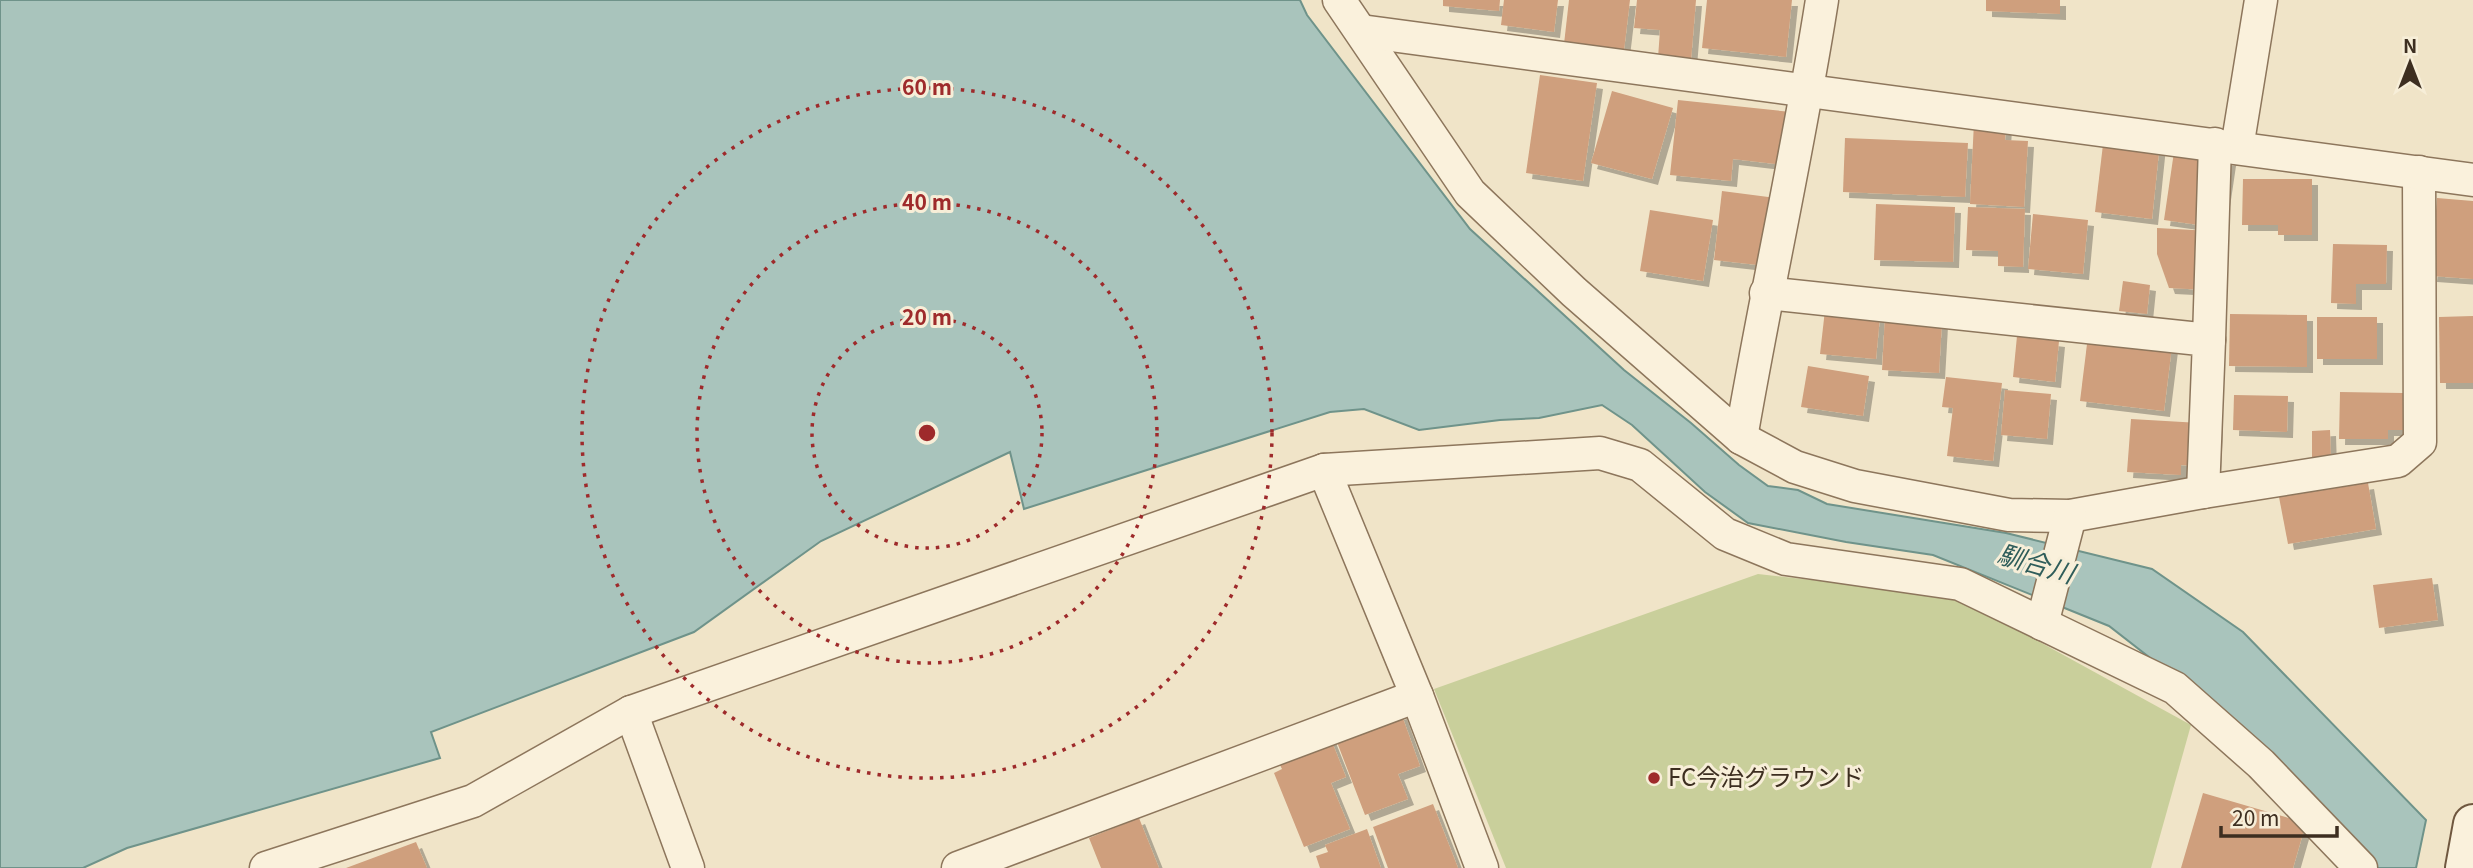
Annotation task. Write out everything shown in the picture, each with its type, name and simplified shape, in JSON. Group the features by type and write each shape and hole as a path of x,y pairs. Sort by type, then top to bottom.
{"main road":[{"path":"2465,868 2473,824"}],"street":[{"path":"1339,0 1470,193 1574,292 1741,438 1796,467 1856,486 2009,515 2070,516 2398,461 2420,442 2419,172"},
{"path":"1741,438 1766,293 1808,90 1822,0"},
{"path":"2203,492 2209,340 2226,146 2261,0"},
{"path":"1361,31 2473,180"},
{"path":"1766,293 2209,340"},
{"path":"266,868 473,801 632,712 1324,470 1601,453 1640,465 1725,534 1786,559 1960,584 2175,688 2261,764 2361,868"},
{"path":"1324,470 1417,696 1482,868"},
{"path":"2042,622 2070,516"},
{"path":"957,868 1417,696"},
{"path":"632,712 688,868"}],"green space":[{"path":"1758,574 1956,596 2191,725 2151,868 1506,868 1434,689"}],"water":[{"name":"馴合川","path":"0,0 1300,0 1307,15 1470,229 1624,370 1739,465 1768,486 1798,490 1827,504 2006,533 2152,569 2243,632 2426,820 2416,868 2378,868 2217,710 2109,626 1933,555 1748,523 1705,492 1632,425 1602,405 1539,418 1419,430 1364,409 1330,412 1024,509 1010,452 821,541 694,632 431,732 440,758 127,848 83,868 0,868"}],"building":[{"path":"1443,0 1500,0 1499,11 1443,6"},
{"path":"1504,0 1558,0 1554,32 1501,25"},
{"path":"1569,0 1630,0 1624,50 1564,44"},
{"path":"1637,0 1696,0 1691,60 1658,58 1660,30 1634,28"},
{"path":"1707,0 1792,0 1786,57 1702,48"},
{"path":"1986,0 2060,0 2060,14 1986,11"},
{"path":"1540,75 1597,83 1583,181 1526,173"},
{"path":"1612,91 1673,108 1652,179 1591,163"},
{"path":"1678,100 1791,112 1785,165 1733,159 1731,181 1670,175"},
{"path":"1974,122 2006,124 2005,140 2028,141 2024,207 1970,204"},
{"path":"2104,136 2160,142 2152,219 2095,212"},
{"path":"1845,138 1968,143 1965,197 1843,192"},
{"path":"2174,152 2230,160 2220,228 2164,220"},
{"path":"2243,179 2312,179 2312,235 2278,235 2278,225 2242,225"},
{"path":"1722,191 1776,198 1767,266 1714,260"},
{"path":"2437,198 2473,201 2473,279 2431,276"},
{"path":"1876,204 1955,207 1953,262 1874,260"},
{"path":"1968,207 2025,209 2023,267 1998,266 1998,251 1966,250"},
{"path":"1650,210 1713,220 1703,281 1640,271"},
{"path":"2033,214 2088,220 2083,274 2028,269"},
{"path":"2157,228 2211,231 2208,290 2169,288 2157,254"},
{"path":"2333,244 2387,245 2386,284 2356,284 2356,304 2331,303"},
{"path":"2123,281 2150,285 2147,314 2119,311"},
{"path":"1825,310 1880,316 1876,359 1820,354"},
{"path":"2230,314 2307,315 2307,367 2229,366"},
{"path":"2473,316 2473,383 2440,383 2439,317"},
{"path":"1885,317 1942,321 1939,373 1882,370"},
{"path":"2317,317 2377,317 2377,359 2317,359"},
{"path":"2017,336 2059,341 2055,382 2013,377"},
{"path":"2088,336 2172,346 2164,411 2080,401"},
{"path":"1808,366 1869,376 1863,416 1801,407"},
{"path":"1946,377 2002,383 1993,461 1947,456 1953,408 1942,407"},
{"path":"2005,390 2051,394 2047,439 2001,435"},
{"path":"2340,392 2403,393 2403,430 2388,430 2388,439 2339,439"},
{"path":"2234,395 2288,396 2287,432 2233,430"},
{"path":"2131,419 2217,424 2215,467 2181,465 2181,475 2127,472"},
{"path":"2330,430 2331,462 2312,463 2312,431"},
{"path":"2368,483 2376,529 2288,544 2279,497"},
{"path":"2432,578 2438,620 2379,628 2373,585"},
{"path":"1401,713 1420,766 1398,774 1408,799 1365,815 1335,737"},
{"path":"1330,737 1346,777 1331,783 1350,829 1304,847 1274,773 1282,769 1277,759"},
{"path":"2203,793 2306,823 2293,868 2181,868"},
{"path":"1433,804 1458,868 1388,868 1373,827"},
{"path":"1139,818 1159,868 1101,868 1089,838"},
{"path":"1367,829 1381,868 1320,868 1316,856 1328,852 1325,845"},
{"path":"416,842 427,868 346,868"}],"place":[{"name":"FC今治グラウンド","path":"1654,778"}]}
